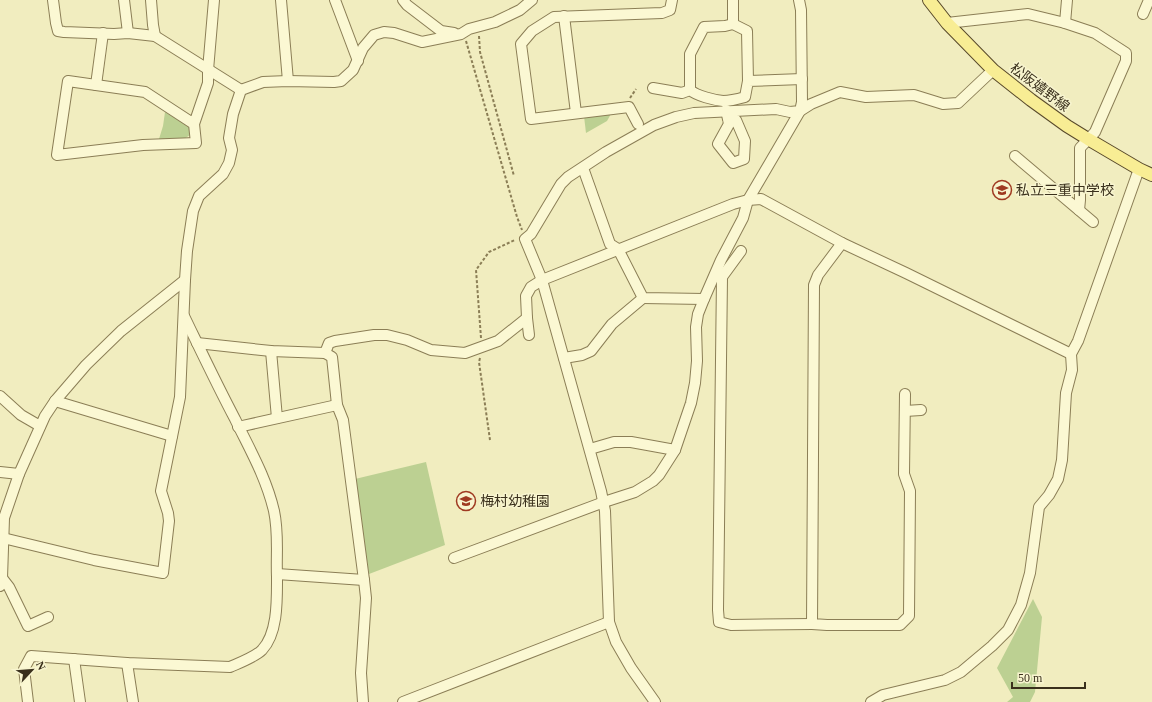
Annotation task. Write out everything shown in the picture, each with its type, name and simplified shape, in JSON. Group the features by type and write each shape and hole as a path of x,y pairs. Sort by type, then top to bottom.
{"main road":[{"name":"松阪嬉野線","path":"928,0 993,70 1031,100 1067,126 1139,169 1152,175"}],"street":[{"path":"53,0 58,31 114,34 128,33 155,36 241,90"},
{"path":"124,0 128,33"},
{"path":"151,0 155,36"},
{"path":"194,124 145,92 68,81 57,155 142,146 196,143 194,124 208,82 214,0"},
{"path":"281,0 288,81"},
{"path":"335,0 358,60"},
{"path":"403,0 407,5 441,31 461,34"},
{"path":"241,90 263,82 334,82 341,80 353,70 363,48 374,35 384,32 394,33 422,42 461,34 468,29 495,22 520,10 532,0"},
{"path":"638,124 629,107 531,119 521,44 532,31 554,17 662,13 670,10 672,0"},
{"path":"733,0 733,24"},
{"path":"454,558 604,502 635,492 653,482 664,468 675,450 691,403 697,361 696,327 698,314 721,260 743,218 748,200 800,111 802,102 802,79 801,10 799,0"},
{"path":"1065,23 1067,0"},
{"path":"1143,14 1149,0"},
{"path":"947,22 1028,14 1065,23 1095,33 1126,53 1126,61 1095,132 1080,148 1079,210"},
{"path":"564,16 576,114"},
{"path":"733,24 747,30 748,81 745,97 736,100 723,101 695,94 690,90 690,54 704,27 733,24"},
{"path":"96,85 103,33"},
{"path":"655,702 616,642 609,622 604,502 542,280 523,234 531,234 561,184 568,177 606,152 654,125 676,117 694,113 727,115 776,109 790,112 800,111 811,104 840,92 866,97 914,95 943,104 958,103 993,70"},
{"path":"748,81 802,79"},
{"path":"654,88 682,93 690,90"},
{"path":"3,538 94,560 163,573 169,521 161,491 180,397 187,251 193,211 199,196 223,174 229,163 232,150 229,138 233,114 241,90"},
{"path":"1015,156 1093,222"},
{"path":"583,168 610,244 618,249 643,298"},
{"path":"871,702 882,694 945,680 961,672 992,646 1008,630 1021,605 1030,573 1039,507 1050,495 1058,479 1062,460 1066,393 1072,370 1071,354 1078,341 1139,169"},
{"path":"530,335 527,318 526,296 531,287 542,280 733,204 748,200 761,199 842,243 1071,354"},
{"path":"812,624 814,285 818,275 842,243"},
{"path":"741,251 722,277 719,622 731,625 900,625 910,616 910,491 904,474 905,394"},
{"path":"48,617 28,626 9,587 1,582 4,518 19,474 40,426 55,401 86,365 121,331 185,280"},
{"path":"564,358 591,351 612,324 643,298 704,299"},
{"path":"28,702 24,669 31,656 127,663 230,667 246,660 262,650 273,633 277,597 278,538 274,511 266,484 184,315"},
{"path":"325,354 329,343 335,340 374,335 387,335 407,340 432,350 466,353 498,341 527,318"},
{"path":"197,344 271,351 325,354 332,357 337,405 342,420 366,598 361,673 363,702"},
{"path":"271,351 277,418"},
{"path":"0,396 21,415 40,426"},
{"path":"55,401 172,436"},
{"path":"238,427 337,405"},
{"path":"905,411 921,410"},
{"path":"590,449 614,442 631,442 675,450"},
{"path":"0,472 19,474"},
{"path":"277,574 364,580"},
{"path":"403,702 609,622"},
{"path":"74,659 80,702"},
{"path":"127,663 133,702"}],"path":[{"path":"478,27 480,52 514,176"},
{"path":"461,34 466,40 517,218 523,234 518,239 489,252 476,270 482,348 479,362 490,440"}],"green space":[{"path":"165,112 190,127 190,135 184,139 159,139"},
{"path":"612,112 607,121 586,133 584,116"},
{"path":"426,462 445,545 369,574 355,479"},
{"path":"1033,599 1042,617 1035,692 1030,702 1007,702 1013,697 997,668"}],"place":[{"name":"私立三重中学校","path":"1002,190"},
{"name":"梅村幼稚園","path":"466,501"}]}
